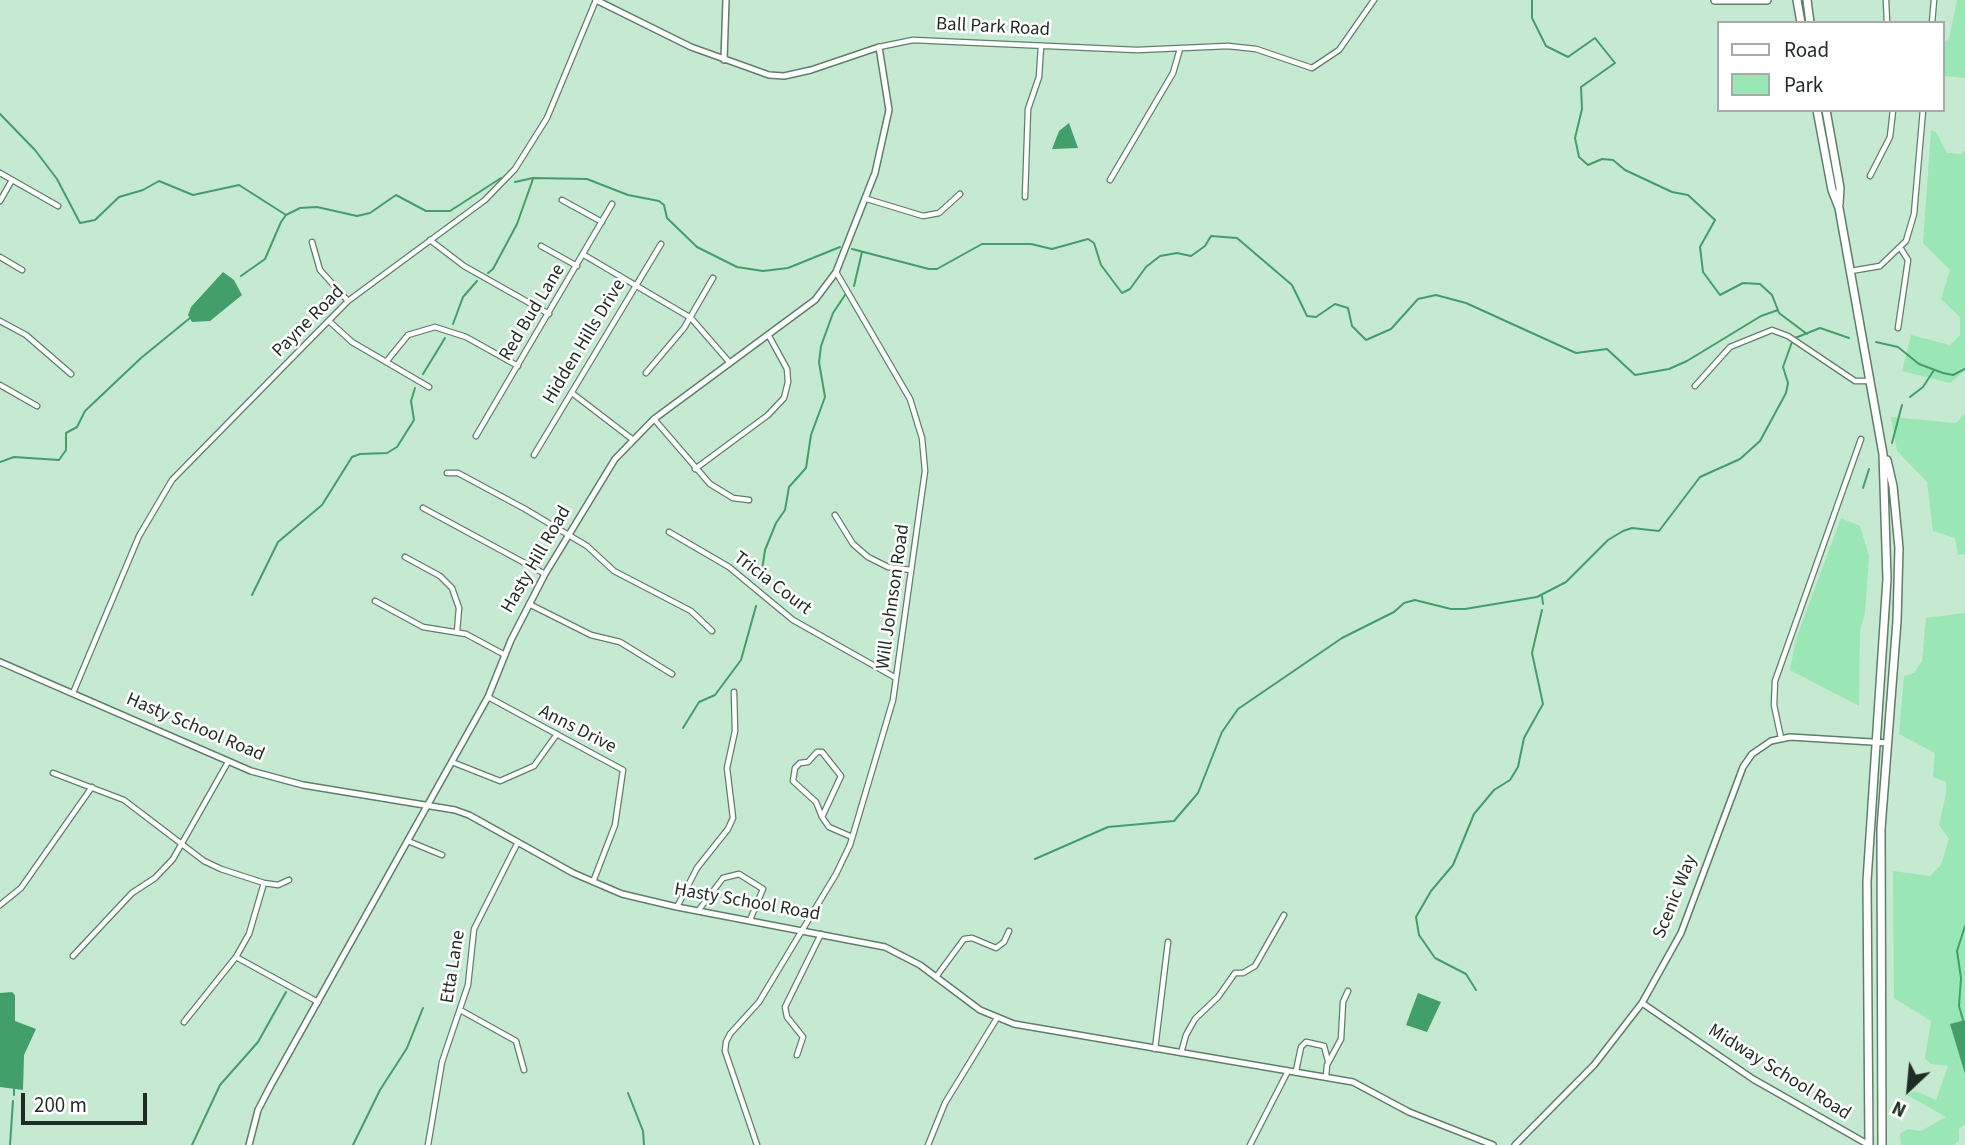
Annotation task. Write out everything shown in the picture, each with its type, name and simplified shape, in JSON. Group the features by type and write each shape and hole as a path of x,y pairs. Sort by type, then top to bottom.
{"main road":[{"path":"1715,0 1767,0"},
{"path":"1797,0 1801,21"},
{"path":"1807,0 1810,21"},
{"path":"1817,112 1832,190 1839,208 1883,454 1887,579 1874,742 1866,923 1869,1145"},
{"path":"1826,112 1840,188 1839,208"},
{"path":"1882,1145 1880,884 1897,621 1899,548 1893,486 1883,454"}],"street":[{"name":"Ball Park Road","path":"596,0 724,60 756,72 784,76 879,47 913,40 1180,49 1246,47 1312,68 1339,50 1374,0"},
{"name":"Payne Road","path":"73,693 139,536 163,491 182,467 348,301 485,200 528,154 550,113 596,0"},
{"path":"724,60 726,0"},
{"path":"1886,0 1887,21"},
{"path":"1932,21 1934,0"},
{"path":"1025,197 1028,109 1039,77 1041,46"},
{"name":"Hasty Hill Road","path":"248,1145 258,1110 488,698 505,655 545,574 615,459 654,419 815,300 836,272 867,199 883,145 889,110 879,47"},
{"path":"1110,180 1173,73 1180,49"},
{"path":"1870,176 1890,137 1893,112"},
{"path":"1850,271 1880,266 1901,248 1909,233 1914,214 1923,112"},
{"path":"0,173 58,206"},
{"path":"0,201 12,180"},
{"path":"867,199 923,216 939,213 960,194"},
{"path":"562,200 602,222"},
{"name":"Red Bud Lane","path":"476,436 612,204"},
{"path":"430,240 464,266 549,314"},
{"path":"312,242 320,270 348,301"},
{"name":"Hidden Hills Drive","path":"534,455 661,244"},
{"path":"541,246 577,266"},
{"path":"1898,328 1908,260 1901,248"},
{"path":"584,255 691,318 730,363"},
{"path":"0,257 22,270"},
{"name":"Will Johnson Road","path":"757,1145 725,1051 726,1042 759,1002 836,874 852,837 891,710 925,471 922,438 915,410 836,272"},
{"path":"646,373 691,318 713,278"},
{"path":"0,321 26,335 71,374"},
{"path":"328,321 343,336 429,387"},
{"path":"386,362 408,335 435,327 460,333 518,366"},
{"path":"1695,386 1730,347 1772,330 1788,336 1855,381 1871,380"},
{"path":"695,468 768,415 783,398 788,382 787,369 769,336"},
{"path":"0,384 37,406"},
{"path":"572,393 632,439"},
{"path":"654,419 695,468 728,496 749,500"},
{"path":"1861,439 1775,681 1774,705 1781,738 1888,743"},
{"path":"447,473 458,473 568,535 594,551 614,571 691,611 712,631"},
{"path":"423,508 545,574"},
{"path":"835,514 853,544 868,557 888,567 911,570"},
{"name":"Tricia Court","path":"669,532 729,567 793,620 896,678"},
{"path":"405,557 440,576 452,588 459,608 457,632"},
{"path":"375,601 423,627 457,632 505,655"},
{"path":"529,604 591,635 620,642 672,674"},
{"name":"Hasty School Road","path":"0,662 228,762 303,785 427,805 469,815 592,883 677,908 801,929 885,947 908,957 972,1005 997,1018 1031,1028 1326,1076 1363,1085 1409,1112 1493,1145"},
{"path":"677,908 697,868 728,829 733,818 727,768 735,731 734,692"},
{"name":"Anns Drive","path":"488,698 613,763 625,773 615,825 592,883"},
{"path":"452,762 499,781 534,766 557,734"},
{"name":"Scenic Way","path":"1515,1145 1594,1065 1642,1003 1681,933 1743,767 1762,746 1781,738"},
{"path":"822,817 841,776 822,752 817,752 808,762 800,763 795,768 793,781 816,802 822,817 829,827 852,837"},
{"path":"73,956 132,893 165,868 182,845 228,762"},
{"path":"52,773 92,787 138,809 182,845 221,869 264,883 278,885 289,880"},
{"path":"0,905 21,888 92,787"},
{"path":"408,841 442,855"},
{"name":"Etta Lane","path":"428,1145 442,1062 462,1011 477,917 519,841"},
{"path":"698,911 723,878 739,874 763,888 750,920"},
{"path":"184,1022 236,957 249,934 264,883"},
{"path":"1181,1054 1186,1035 1195,1019 1218,996 1235,973 1243,973 1255,966 1284,915"},
{"path":"936,977 964,939 972,938 996,948 1004,943 1009,931"},
{"path":"797,1055 803,1037 787,1017 785,1007 821,933"},
{"path":"1155,1050 1168,942"},
{"path":"236,957 319,1003"},
{"path":"1326,1076 1328,1062 1341,1039 1343,1002 1348,990"},
{"name":"Midway School Road","path":"1642,1003 1752,1079 1869,1145"},
{"path":"462,1011 516,1041 524,1070"},
{"path":"928,1145 945,1103 997,1018"},
{"path":"1296,1071 1301,1047 1311,1041 1324,1045 1328,1062"},
{"path":"1250,1145 1288,1071"}],"green space":[{"path":"1957,0 1965,0 1965,78 1944,76 1944,42 1949,39"},
{"path":"1931,130 1936,132 1947,153 1961,154 1965,150 1965,370 1950,383 1902,371 1911,335 1950,345 1960,335 1960,317 1941,299 1950,270 1923,243"},
{"path":"1965,413 1965,554 1958,555 1955,538 1933,531 1927,482 1897,451 1891,417 1956,423"},
{"path":"1841,518 1860,526 1869,556 1865,613 1860,630 1859,706 1790,670 1796,639"},
{"path":"1965,613 1965,1124 1959,1129 1959,1141 1954,1145 1901,1145 1900,1134 1907,1129 1921,1131 1946,1117 1907,1095 1915,1091 1936,1100 1948,1066 1931,1064 1925,1058 1931,1021 1894,998 1893,871 1930,876 1941,865 1949,839 1939,825 1946,782 1933,777 1935,753 1899,734 1904,676 1914,673 1922,661 1926,618"}],"shaded area":[{"path":"1069,123 1078,148 1052,149 1059,131"},
{"path":"223,272 234,280 242,295 210,321 192,322 188,315 191,307"},
{"path":"12,992 15,995 15,1021 36,1029 24,1055 23,1090 0,1087 0,993"},
{"path":"1418,993 1441,1002 1427,1032 1406,1025"},
{"path":"1965,1020 1965,1074 1950,1024"}],"waterway":[{"path":"1532,0 1532,18 1546,46 1568,57 1595,38 1615,63 1581,87 1582,109 1575,138 1579,157 1588,165 1602,159 1613,160 1625,170 1672,192 1688,195 1715,220 1700,247 1703,272 1720,295 1743,283 1760,284 1772,295 1779,313 1807,334"},
{"path":"0,114 35,150 57,179 80,223 95,220 119,197 143,190 159,181 193,195 239,185 286,215"},
{"path":"241,276 265,259 281,222 286,215 300,208 317,207 357,216 370,213 396,195 426,211 450,211 501,178"},
{"path":"515,182 533,178 587,179 628,195 659,201 664,205 667,218 697,247 737,267 763,271 788,268 840,247"},
{"path":"488,273 493,269 517,224 533,179"},
{"path":"852,249 937,269 982,244 1031,244 1052,249 1088,239 1094,243 1101,265 1122,293 1130,289 1146,267 1160,256 1177,253 1191,256 1205,246 1211,236 1237,238 1292,285 1307,316 1316,317 1335,304 1348,308 1352,326 1366,340 1391,329 1418,299 1436,295 1466,303 1576,353 1607,349 1635,375 1669,369 1687,361 1761,316 1778,310"},
{"path":"854,286 862,252"},
{"path":"453,324 463,297 477,281"},
{"path":"761,577 765,550 776,523 785,510 789,487 806,468 811,435 825,397 819,362 821,346 833,313 845,295"},
{"path":"0,462 14,457 59,460 66,450 66,433 77,427 85,411 141,358 190,318"},
{"path":"1795,338 1820,328 1849,338"},
{"path":"423,374 445,338"},
{"path":"1035,859 1108,827 1174,821 1198,793 1222,732 1238,709 1342,638 1394,612 1404,603 1415,600 1451,609 1465,609 1537,597 1566,582 1608,540 1623,531 1632,528 1659,531 1700,477 1740,459 1760,441 1786,393 1788,383 1783,367 1792,342"},
{"path":"1876,342 1898,347 1919,364 1943,373 1953,375 1965,369"},
{"path":"1910,397 1923,387 1934,370"},
{"path":"252,595 278,542 322,505 352,457 387,453 397,447 414,420 411,401 415,388"},
{"path":"1892,443 1902,405"},
{"path":"1863,488 1869,469"},
{"path":"1542,596 1543,604"},
{"path":"683,728 699,702 715,695 741,660 756,606"},
{"path":"1476,990 1466,974 1435,958 1419,935 1416,917 1431,891 1453,865 1474,814 1494,790 1510,780 1518,767 1524,738 1543,704 1532,653 1542,610"},
{"path":"1963,1020 1959,1006 1961,978 1957,951 1965,926"},
{"path":"192,1145 220,1085 258,1042 286,992"},
{"path":"353,1145 380,1090 407,1048 423,1008"},
{"path":"14,1089 14,1095"},
{"path":"628,1093 643,1131 644,1145"},
{"path":"10,1145 13,1101"}]}
